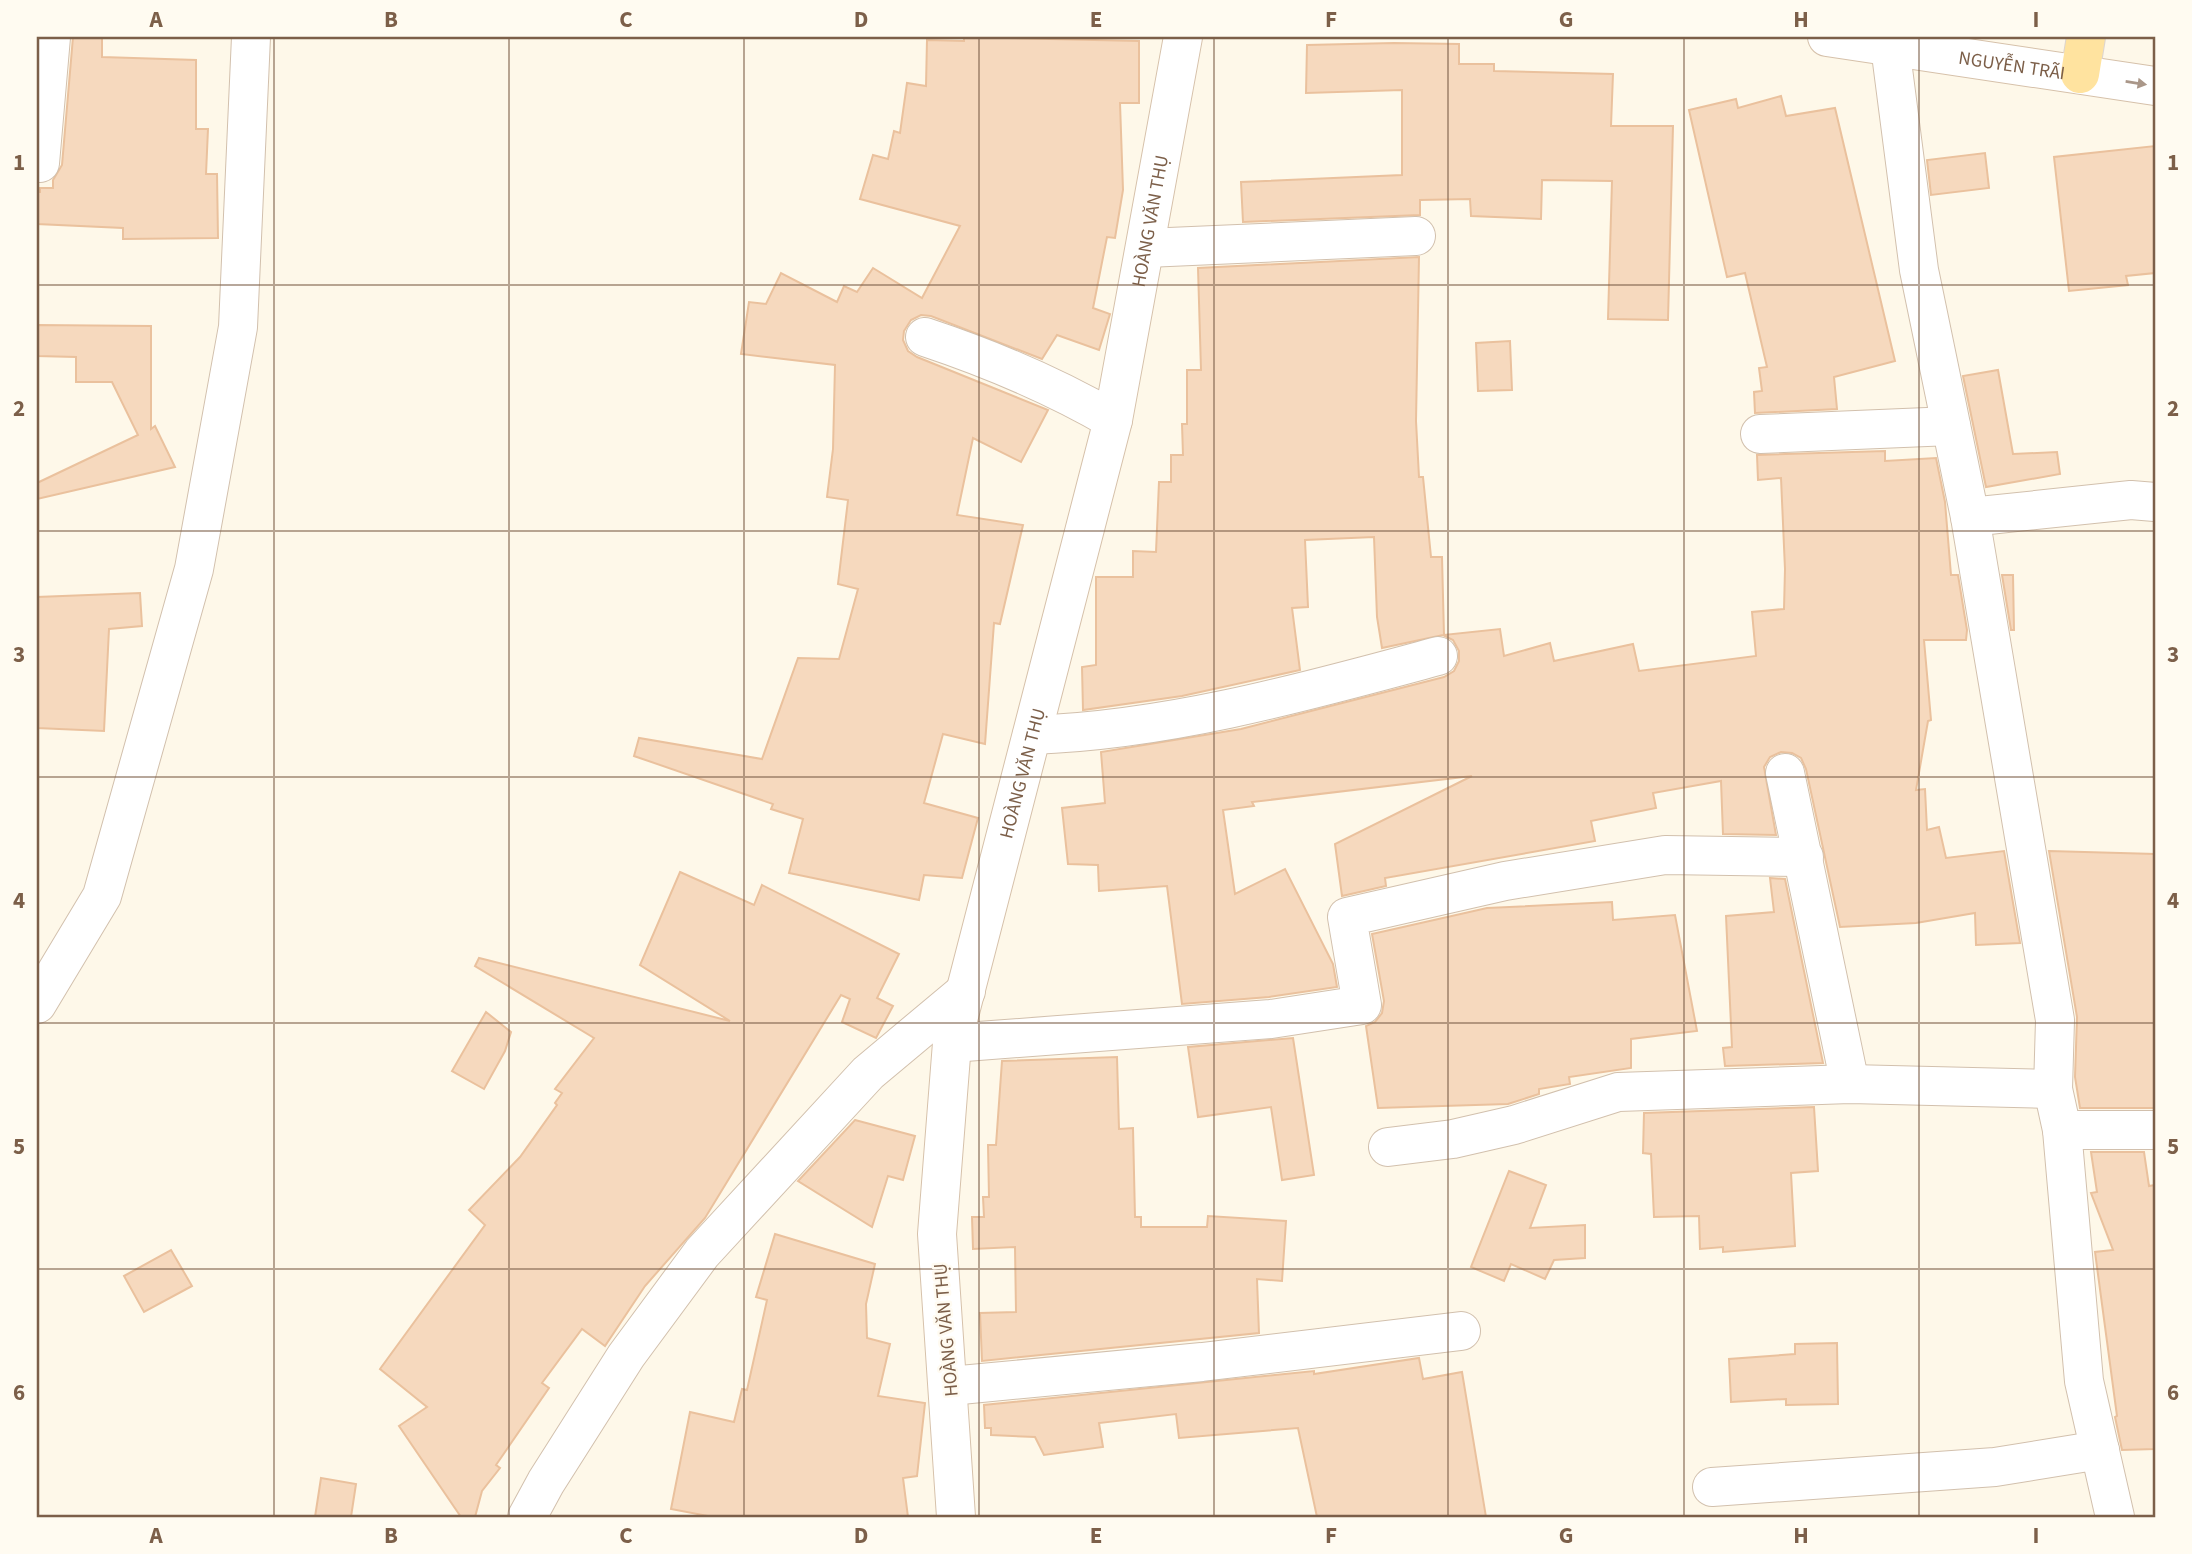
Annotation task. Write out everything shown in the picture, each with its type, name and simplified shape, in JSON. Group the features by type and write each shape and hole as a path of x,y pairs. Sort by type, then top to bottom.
{"street":[{"path":"40,163 51,37"},
{"path":"37,1004 102,896 194,569 238,327 251,37"},
{"name":"HOÀNG VĂN THỤ","path":"956,1517 950,1386 937,1234 952,1043 1113,420 1182,37"},
{"name":"NGUYỄN TRÃI","path":"1827,37 1890,46 2083,55 2155,86"},
{"path":"1890,46 1919,270 1970,517 2055,1020 2053,1089 2062,1130 2084,1381 2115,1517"},
{"path":"1146,248 1416,236"},
{"path":"925,337 992,359 1071,396 1113,420"},
{"path":"1760,434 1951,426"},
{"path":"1970,517 2131,500 2155,502"},
{"path":"1032,735 1093,733 1163,721 1298,694 1438,656"},
{"path":"1785,773 1850,1084"},
{"path":"952,1043 1271,1019 1362,1005 1347,917 1505,881 1665,855 1804,857"},
{"path":"527,1517 546,1482 626,1356 702,1253 868,1073 966,991"},
{"path":"1388,1147 1453,1139 1514,1125 1618,1091 1850,1084 2053,1089"},
{"path":"2062,1130 2155,1130"},
{"path":"950,1386 1202,1362 1461,1331"},
{"path":"1712,1487 1995,1467 2100,1450"}],"building":[{"path":"73,37 102,37 102,57 196,60 196,129 208,129 206,174 217,174 218,238 123,239 123,228 37,224 37,192 40,192 40,188 53,188 53,180 62,165"},
{"path":"964,37 1139,41 1139,103 1120,103 1123,190 1115,238 1107,237 1093,308 1110,314 1099,350 1057,335 1042,359 931,316 921,315 911,320 904,331 903,340 908,351 917,357 1048,410 1021,462 973,438 957,515 1023,525 1000,624 994,623 985,744 943,734 924,803 978,818 962,878 924,875 919,900 789,873 803,819 771,809 773,804 634,756 639,738 762,759 798,658 839,659 858,589 838,584 848,500 827,497 833,449 835,365 741,354 749,302 766,304 781,273 837,302 844,286 857,292 873,268 922,298 960,226 860,199 873,155 888,159 894,131 900,133 907,83 926,86 927,40 964,41"},
{"path":"1459,44 1459,64 1494,64 1494,71 1613,74 1611,126 1673,126 1668,320 1608,319 1612,181 1542,180 1541,219 1471,216 1470,199 1420,200 1420,215 1243,222 1241,182 1402,175 1402,90 1306,93 1307,45"},
{"path":"1781,96 1786,116 1835,108 1895,361 1834,377 1837,409 1755,413 1754,392 1762,391 1759,368 1767,367 1745,273 1727,277 1689,110 1736,99 1738,108"},
{"path":"2155,146 2155,273 2126,276 2128,285 2069,291 2054,157"},
{"path":"1985,153 1989,188 1931,195 1927,160"},
{"path":"1419,257 1416,421 1419,477 1423,477 1431,557 1442,557 1444,635 1500,629 1504,656 1550,643 1554,661 1633,644 1639,671 1756,656 1752,612 1784,609 1785,569 1781,478 1758,480 1757,455 1885,451 1885,461 1936,458 1945,502 1951,575 1958,575 1967,630 1966,640 1924,640 1931,720 1928,721 1916,790 1925,789 1927,830 1939,827 1946,858 2004,851 2020,943 1976,945 1975,913 1916,923 1840,927 1806,769 1801,758 1792,753 1781,752 1770,757 1764,767 1776,835 1723,834 1721,781 1653,793 1656,808 1591,821 1595,841 1385,878 1386,886 1342,896 1335,844 1472,776 1252,802 1254,806 1223,810 1235,894 1285,869 1333,964 1337,987 1269,997 1182,1004 1167,886 1099,891 1098,865 1068,864 1062,808 1105,803 1101,752 1241,729 1444,677 1454,671 1459,661 1459,651 1453,640 1443,635 1382,648 1377,617 1374,537 1305,540 1308,607 1292,608 1300,670 1182,696 1083,710 1082,667 1096,665 1096,577 1133,577 1133,551 1156,552 1159,482 1171,482 1171,455 1183,455 1182,424 1187,424 1187,370 1201,370 1198,268"},
{"path":"37,325 151,326 151,429 155,426 175,467 37,499 37,483 138,435 112,382 76,382 76,357 37,356"},
{"path":"1510,341 1512,390 1478,391 1476,343"},
{"path":"1998,370 2013,454 2057,452 2060,474 1986,487 1963,376"},
{"path":"2002,575 2013,575 2014,630 2011,630"},
{"path":"140,593 142,626 109,629 104,731 37,728 37,597"},
{"path":"2049,851 2155,854 2155,1108 2080,1108 2075,1077 2077,1017"},
{"path":"680,872 754,905 762,885 899,954 877,998 893,1006 876,1038 842,1022 850,999 841,995 705,1218 645,1286 605,1346 582,1329 542,1383 549,1388 496,1465 500,1468 482,1491 475,1517 461,1517 399,1426 427,1407 380,1369 485,1225 469,1210 520,1157 557,1105 555,1103 562,1093 555,1089 594,1038 475,966 479,958 730,1021 640,965"},
{"path":"1770,878 1785,879 1823,1063 1725,1066 1723,1048 1732,1047 1726,916 1774,912"},
{"path":"1612,902 1613,920 1675,915 1697,1031 1631,1039 1631,1068 1569,1077 1570,1084 1539,1089 1539,1094 1508,1104 1378,1108 1366,1026 1375,1022 1382,1013 1384,1001 1372,934 1487,908"},
{"path":"486,1012 511,1032 505,1051 484,1089 452,1071"},
{"path":"1293,1038 1314,1175 1282,1180 1271,1107 1198,1117 1188,1047"},
{"path":"1117,1057 1119,1129 1133,1128 1135,1217 1141,1217 1141,1227 1207,1227 1208,1216 1286,1221 1282,1281 1257,1279 1259,1333 982,1361 980,1313 1016,1312 1015,1247 973,1249 972,1217 984,1217 983,1197 989,1197 988,1145 996,1145 1002,1061"},
{"path":"1814,1107 1818,1171 1791,1173 1795,1246 1723,1252 1723,1247 1700,1249 1699,1216 1654,1217 1651,1154 1643,1153 1644,1113"},
{"path":"855,1120 915,1136 903,1180 888,1176 872,1227 798,1181"},
{"path":"2091,1152 2144,1152 2149,1186 2155,1185 2155,1449 2122,1450 2115,1417 2117,1416 2095,1252 2113,1250 2091,1193 2097,1192"},
{"path":"1509,1171 1546,1185 1530,1228 1585,1225 1585,1258 1554,1260 1545,1279 1511,1264 1504,1281 1471,1267"},
{"path":"775,1234 875,1264 866,1304 867,1338 890,1344 878,1396 925,1403 917,1476 903,1478 908,1517 713,1517 671,1509 690,1412 734,1422 742,1389 747,1390 767,1300 756,1297"},
{"path":"171,1250 192,1286 144,1312 124,1276"},
{"path":"1837,1343 1838,1404 1786,1405 1786,1399 1731,1402 1729,1359 1795,1354 1795,1344"},
{"path":"1419,1358 1423,1379 1462,1372 1486,1517 1317,1517 1298,1428 1179,1438 1176,1414 1099,1423 1103,1447 1044,1455 1035,1437 991,1435 991,1428 985,1428 984,1405 1314,1371 1314,1374"},
{"path":"321,1478 356,1484 351,1517 315,1517"}]}
